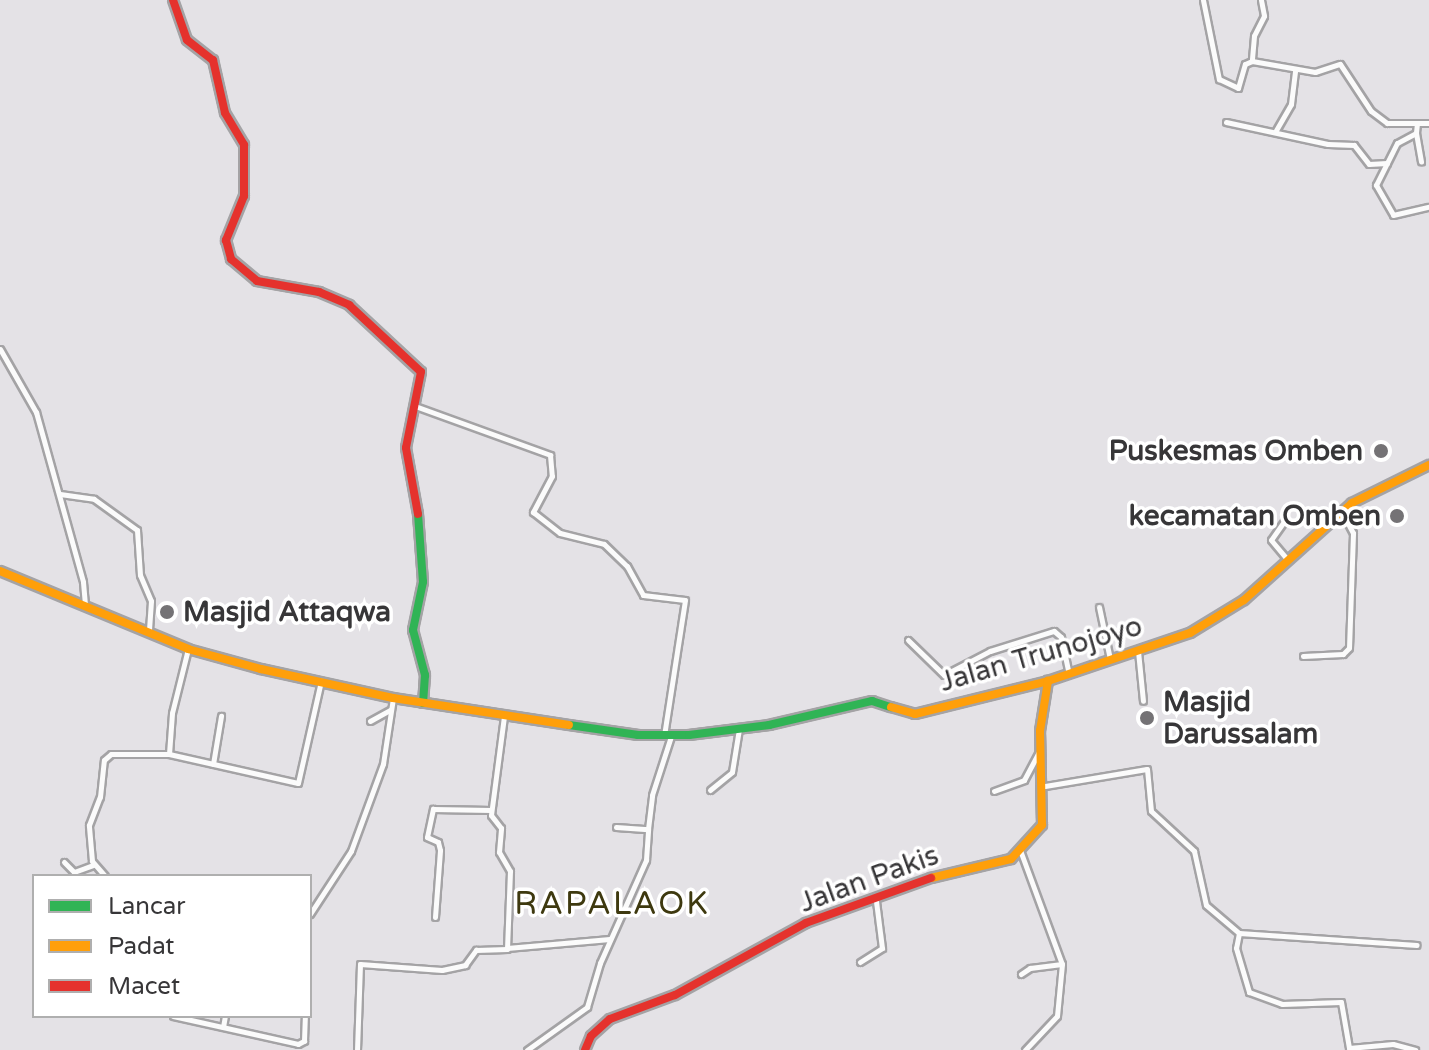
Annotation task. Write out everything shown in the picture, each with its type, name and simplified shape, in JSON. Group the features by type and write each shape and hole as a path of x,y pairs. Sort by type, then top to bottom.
{"street":[{"path":"173,0 187,40 213,60 225,113 244,145 244,196 226,240 231,259 257,281 319,292 364,314 385,342 421,372 406,448 422,535 423,582 413,630 425,675 423,703"},
{"path":"1203,0 1219,79 1238,88 1245,64 1252,61 1315,72 1342,65 1380,119 1391,125 1429,123"},
{"path":"1252,61 1254,36 1265,12 1261,0"},
{"path":"1275,132 1291,104 1295,69"},
{"path":"1226,122 1354,145 1369,164 1387,163"},
{"path":"1417,123 1421,162"},
{"path":"1416,133 1400,140 1376,181 1386,209 1395,215 1429,207"},
{"path":"0,349 36,412 83,582 85,607"},
{"path":"415,406 550,455 552,476 533,512 560,533 604,544 627,566 643,595 685,600 667,736 648,829 646,860 581,1014 527,1050"},
{"name":"Jalan Trunojoyo","path":"0,571 188,649 393,698 504,716 667,736 739,729 872,701 915,714 1048,681 1138,650 1221,617 1342,512 1429,465"},
{"path":"60,494 94,499 137,530 140,575 151,601 149,634"},
{"path":"1303,656 1343,654 1349,648 1353,533 1342,512"},
{"path":"1285,520 1271,540 1288,560"},
{"path":"1099,607 1110,659"},
{"path":"908,640 944,675 997,647 1054,631 1061,637 1069,674"},
{"path":"169,754 172,713 188,649"},
{"path":"1138,650 1143,701"},
{"path":"103,874 93,865 89,820 100,797 106,757 169,754 299,782 321,681"},
{"path":"1025,1050 1057,1016 1062,964 1020,850 1041,828 1045,786 1041,750 1048,681"},
{"path":"312,908 351,851 383,764 393,698"},
{"path":"370,721 391,710"},
{"path":"213,764 221,716"},
{"path":"504,716 491,810 501,828 499,852 510,871 507,948"},
{"path":"710,790 732,772 739,729"},
{"path":"994,791 1024,780 1041,750"},
{"path":"1045,786 1147,769 1151,811 1194,851 1206,905 1239,933 1417,945"},
{"path":"435,917 440,850 438,842 427,837 433,809 491,810"},
{"path":"616,827 648,829"},
{"name":"Jalan Pakis","path":"585,1050 591,1036 610,1019 675,995 806,923 876,901 945,873 1007,861 1020,850"},
{"path":"64,862 71,874 93,865"},
{"path":"860,962 882,948 876,901"},
{"path":"1239,933 1236,948 1249,992 1282,1004 1342,1003 1349,1048 1393,1044 1415,1050"},
{"path":"357,1050 360,964 442,970 465,965 476,950 611,939"},
{"path":"1021,974 1030,968 1062,964"},
{"path":"182,1018 298,1044 304,1041 305,1018"},
{"path":"223,1027 225,1018"}],"traffic: fast":[{"path":"418,514 423,582 413,630 425,675 423,703"},
{"path":"569,725 638,735 689,735 769,725 872,701 891,707"}],"traffic: slow":[{"path":"891,707 915,714 1048,681 1190,633 1244,600 1352,503 1429,465"},
{"path":"0,571 188,649 261,669 393,698 569,725"},
{"path":"931,878 1011,859 1042,825 1040,731 1048,681"}],"traffic: jam":[{"path":"173,0 187,40 213,60 225,113 244,145 244,196 226,240 231,259 257,281 319,292 349,305 421,372 406,448 418,514"},
{"path":"585,1050 591,1036 610,1019 675,995 806,923 931,878"}],"place":[{"name":"Puskesmas Omben","path":"1381,451"},
{"name":"kecamatan Omben","path":"1397,516"},
{"name":"Masjid Attaqwa","path":"167,612"},
{"name":"Masjid Darussalam","path":"1147,718"}],"district":[{"name":"RAPALAOK","path":"612,904"}]}
